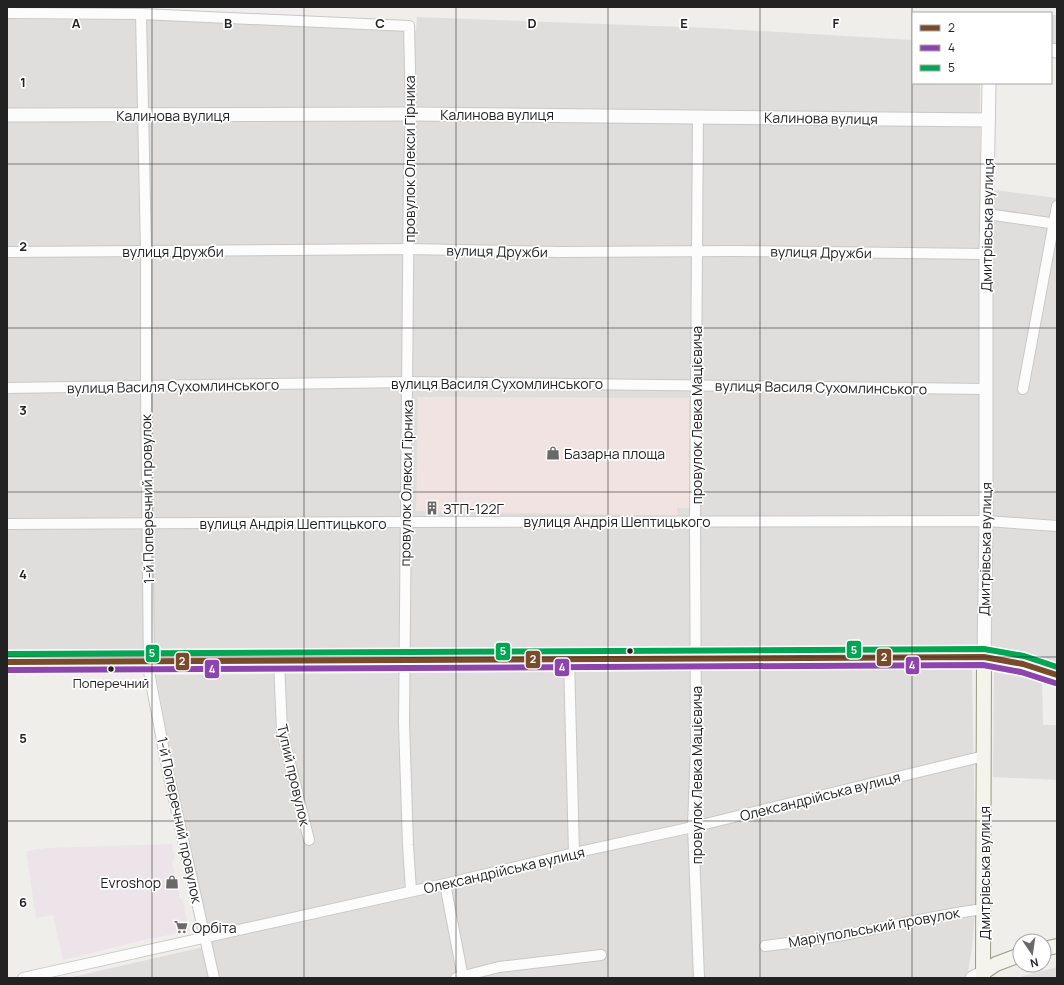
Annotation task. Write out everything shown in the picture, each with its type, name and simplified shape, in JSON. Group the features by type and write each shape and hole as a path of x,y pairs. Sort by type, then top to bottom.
{"main road":[{"path":"7,662 984,657 1023,664 1057,675"},
{"name":"Дмитрівська вулиця","path":"980,976 984,909 984,657"},
{"path":"980,976 996,964 1012,958"}],"street":[{"path":"7,13 141,14"},
{"name":"провулок Олекси Гірника","path":"141,14 409,26 411,114 409,168 408,382 405,522 406,661 404,723 411,891"},
{"name":"1-й Поперечний провулок","path":"141,14 146,251 149,662 168,772 214,978"},
{"name":"Дмитрівська вулиця","path":"984,657 986,521 986,254 989,84"},
{"name":"Калинова вулиця","path":"7,115 411,114 988,120"},
{"name":"провулок Левка Мацієвича","path":"698,116 695,521 696,747 693,827 700,978"},
{"path":"1023,389 1056,223 1057,206"},
{"path":"987,214 1056,223"},
{"name":"вулиця Дружби","path":"7,252 409,249 559,252 986,254"},
{"name":"вулиця Василя Сухомлинського","path":"7,388 408,382 986,389"},
{"name":"вулиця Андрія Шептицького","path":"7,524 986,521 1057,526"},
{"path":"569,660 574,853"},
{"name":"Тупий провулок","path":"279,661 282,731 309,840"},
{"name":"Олександрійська вулиця","path":"23,978 693,827 984,756"},
{"path":"445,884 461,977 499,967 601,955"},
{"name":"Маріупольський провулок","path":"765,946 837,936 918,919 984,909"}],"shaded area":[{"path":"1052,15 1057,15 1057,46 1052,45"},
{"path":"417,17 710,28 912,40 912,84 980,84 980,188 1057,198 1057,663 980,646 7,652 7,19 185,20 416,31"},
{"name":"Базарна площа","path":"418,397 689,398 689,508 677,508 677,516 416,511"},
{"path":"972,669 976,901 972,948 967,978 68,978 212,945 175,781 156,675"},
{"path":"994,672 1042,681 1043,725 1057,725 1057,780 993,777"},
{"path":"172,844 175,859 172,862 180,899 183,899 189,931 144,940 63,960 53,915 36,918 26,851 46,848"},
{"path":"1057,967 1057,978 1017,978 1035,973 1052,973 1052,968"}],"transit line":[{"name":"5","path":"7,654 984,649 1024,656 1057,667"},
{"name":"2","path":"7,662 984,657 1023,664 1057,675"},
{"name":"4","path":"7,670 983,665 1021,672 1055,683"}],"place":[{"name":"Базарна площа","path":"553,453"},
{"name":"ЗТП-122Г","path":"432,508"},
{"name":"Поперечний","path":"111,669"},
{"name":"Evroshop","path":"172,882"},
{"name":"Орбіта","path":"181,927"}]}
